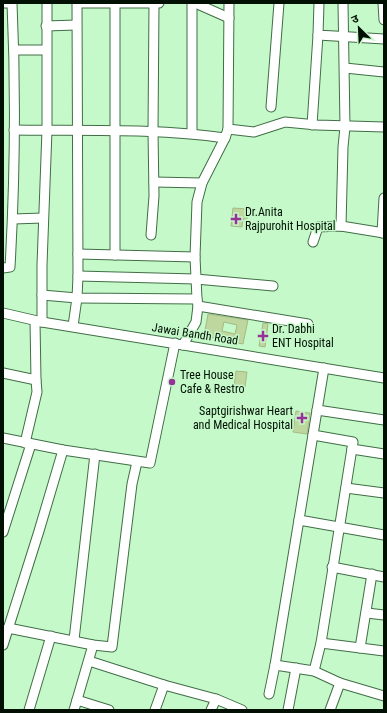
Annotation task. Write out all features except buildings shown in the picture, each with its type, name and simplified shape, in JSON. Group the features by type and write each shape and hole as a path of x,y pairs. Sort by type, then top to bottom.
{"street":[{"path":"3,3 12,3 14,50 13,218 10,267 3,268"},
{"path":"3,532 28,443 37,392 36,380 42,295 43,218 47,130 47,3"},
{"path":"74,326 78,276 77,3 159,3"},
{"path":"115,3 115,255"},
{"path":"151,235 154,196 154,3"},
{"path":"192,133 194,3 229,18"},
{"path":"3,438 63,450 150,463 179,344 196,322 197,302 195,257 197,202 202,183 225,138 228,129 229,3"},
{"path":"271,107 279,3"},
{"path":"312,125 319,3"},
{"path":"340,226 343,147 346,127 343,3"},
{"path":"383,3 384,20"},
{"path":"46,26 76,25"},
{"path":"318,35 344,38 384,39"},
{"path":"14,50 46,50"},
{"path":"344,68 384,72"},
{"path":"228,129 254,132 285,122 346,127 384,127"},
{"path":"14,130 192,133 225,138"},
{"path":"154,182 202,183"},
{"path":"313,242 318,227 340,226 383,233 384,198"},
{"path":"13,218 43,218"},
{"path":"78,254 195,257"},
{"path":"78,276 196,279 273,286"},
{"path":"42,295 77,298 197,302 308,324"},
{"name":"Jawai Bandh Road","path":"3,313 39,322 74,326 384,378"},
{"path":"269,694 324,368"},
{"path":"3,373 36,380"},
{"path":"317,410 384,420"},
{"path":"313,435 353,442 321,642 314,671"},
{"path":"352,449 384,454"},
{"path":"3,645 63,450"},
{"path":"74,640 95,454"},
{"path":"8,628 93,645 112,647 132,484 137,462"},
{"path":"346,488 384,493"},
{"path":"299,520 384,535"},
{"path":"332,567 384,577"},
{"path":"360,648 367,613 372,574"},
{"path":"367,613 384,615"},
{"path":"29,710 51,636"},
{"path":"321,642 384,652"},
{"path":"74,710 93,645"},
{"path":"89,661 164,685 216,699 242,710"},
{"path":"275,665 314,671 340,683 384,696"},
{"path":"288,710 296,668"},
{"path":"330,710 340,683"},
{"path":"155,710 164,685"},
{"path":"211,710 216,699"},
{"path":"77,700 109,710"}],"place":[{"name":"Dr.Anita Rajpurohit Hospital","path":"236,219"},
{"name":"Dr. Dabhi ENT Hospital","path":"263,336"},
{"name":"Tree House Cafe & Restro","path":"172,382"},
{"name":"Saptgirishwar Heart and Medical Hospital","path":"302,418"}]}
